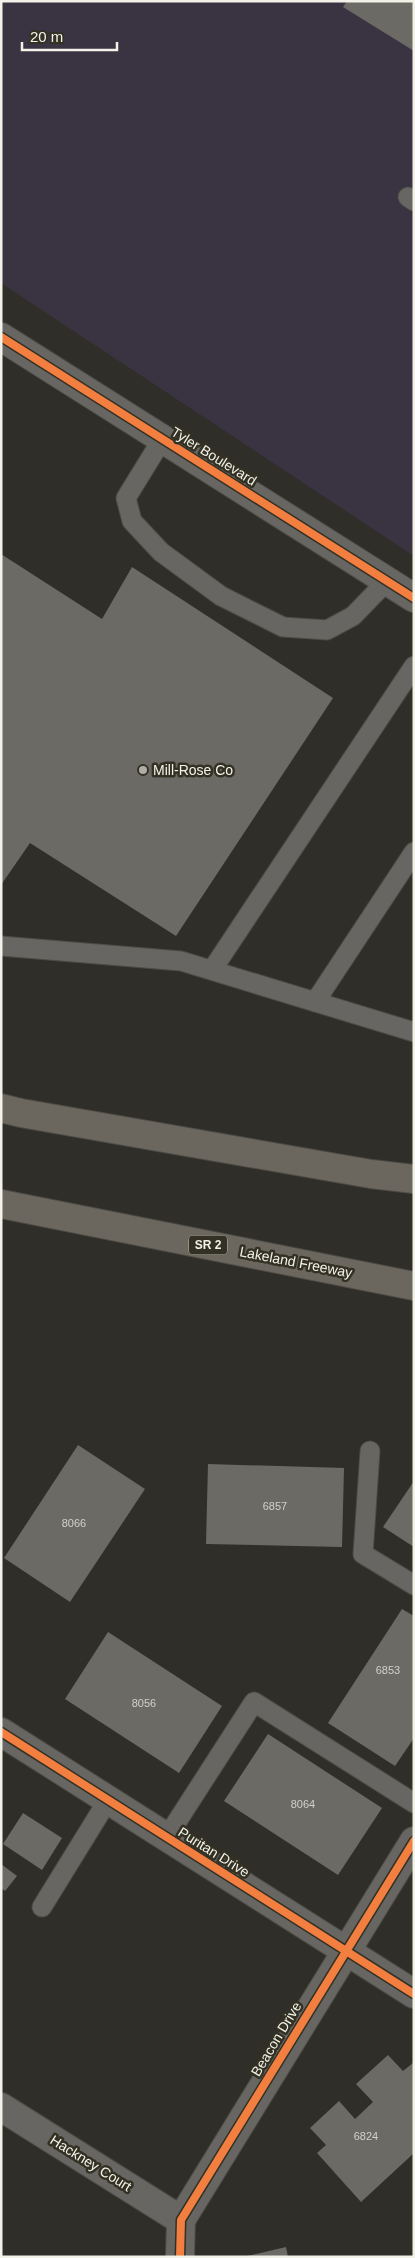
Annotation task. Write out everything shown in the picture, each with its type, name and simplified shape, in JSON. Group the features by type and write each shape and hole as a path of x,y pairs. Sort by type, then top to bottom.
{"highway":[{"path":"1,1108 371,1174 414,1179"},
{"name":"Lakeland Freeway","path":"1,1204 414,1286"}],"street":[{"name":"Tyler Boulevard","path":"1,336 414,598"},
{"name":"Puritan Drive","path":"1,1732 414,1994"},
{"name":"Beacon Drive","path":"180,2257 181,2220 414,1841"},
{"name":"Hackney Court","path":"1,2107 181,2220"}],"lane":[{"path":"162,438 126,498 132,521 161,552 220,596 283,627 327,630 353,616 387,581"},
{"path":"212,970 414,666"},
{"path":"315,1002 414,852"},
{"path":"1,946 181,961 414,1032"},
{"path":"370,1451 363,1554 414,1586"},
{"path":"167,1838 254,1702 414,1803"},
{"path":"42,1907 108,1800"}],"shaded area":[{"path":"1,1 414,1 414,556 1,283"}],"building":[{"path":"347,1 414,1 414,51 343,7"},
{"name":"Mill-Rose Co","path":"1,554 102,619 132,567 333,698 176,936 30,843 1,885"},
{"path":"78,1445 145,1489 70,1602 4,1558"},
{"path":"208,1464 344,1468 342,1547 206,1544"},
{"path":"414,1481 414,1547 383,1527"},
{"path":"402,1609 414,1616 414,1738 395,1766 328,1723"},
{"path":"108,1632 222,1706 179,1773 65,1699"},
{"path":"268,1734 382,1808 338,1875 224,1801"},
{"path":"23,1813 62,1838 42,1870 3,1844"},
{"path":"1,1864 17,1876 5,1891 1,1888"},
{"path":"388,2055 403,2071 414,2064 414,2153 361,2202 317,2153 326,2145 310,2128 339,2101 355,2119 373,2102 356,2084"},
{"path":"286,2247 288,2257 247,2257 247,2256"}],"cycle path":[{"path":"1,337 414,598"},
{"path":"1,1732 414,1994"},
{"path":"180,2257 181,2220 414,1841"}],"place":[{"name":"Mill-Rose Co","path":"143,770"}]}
